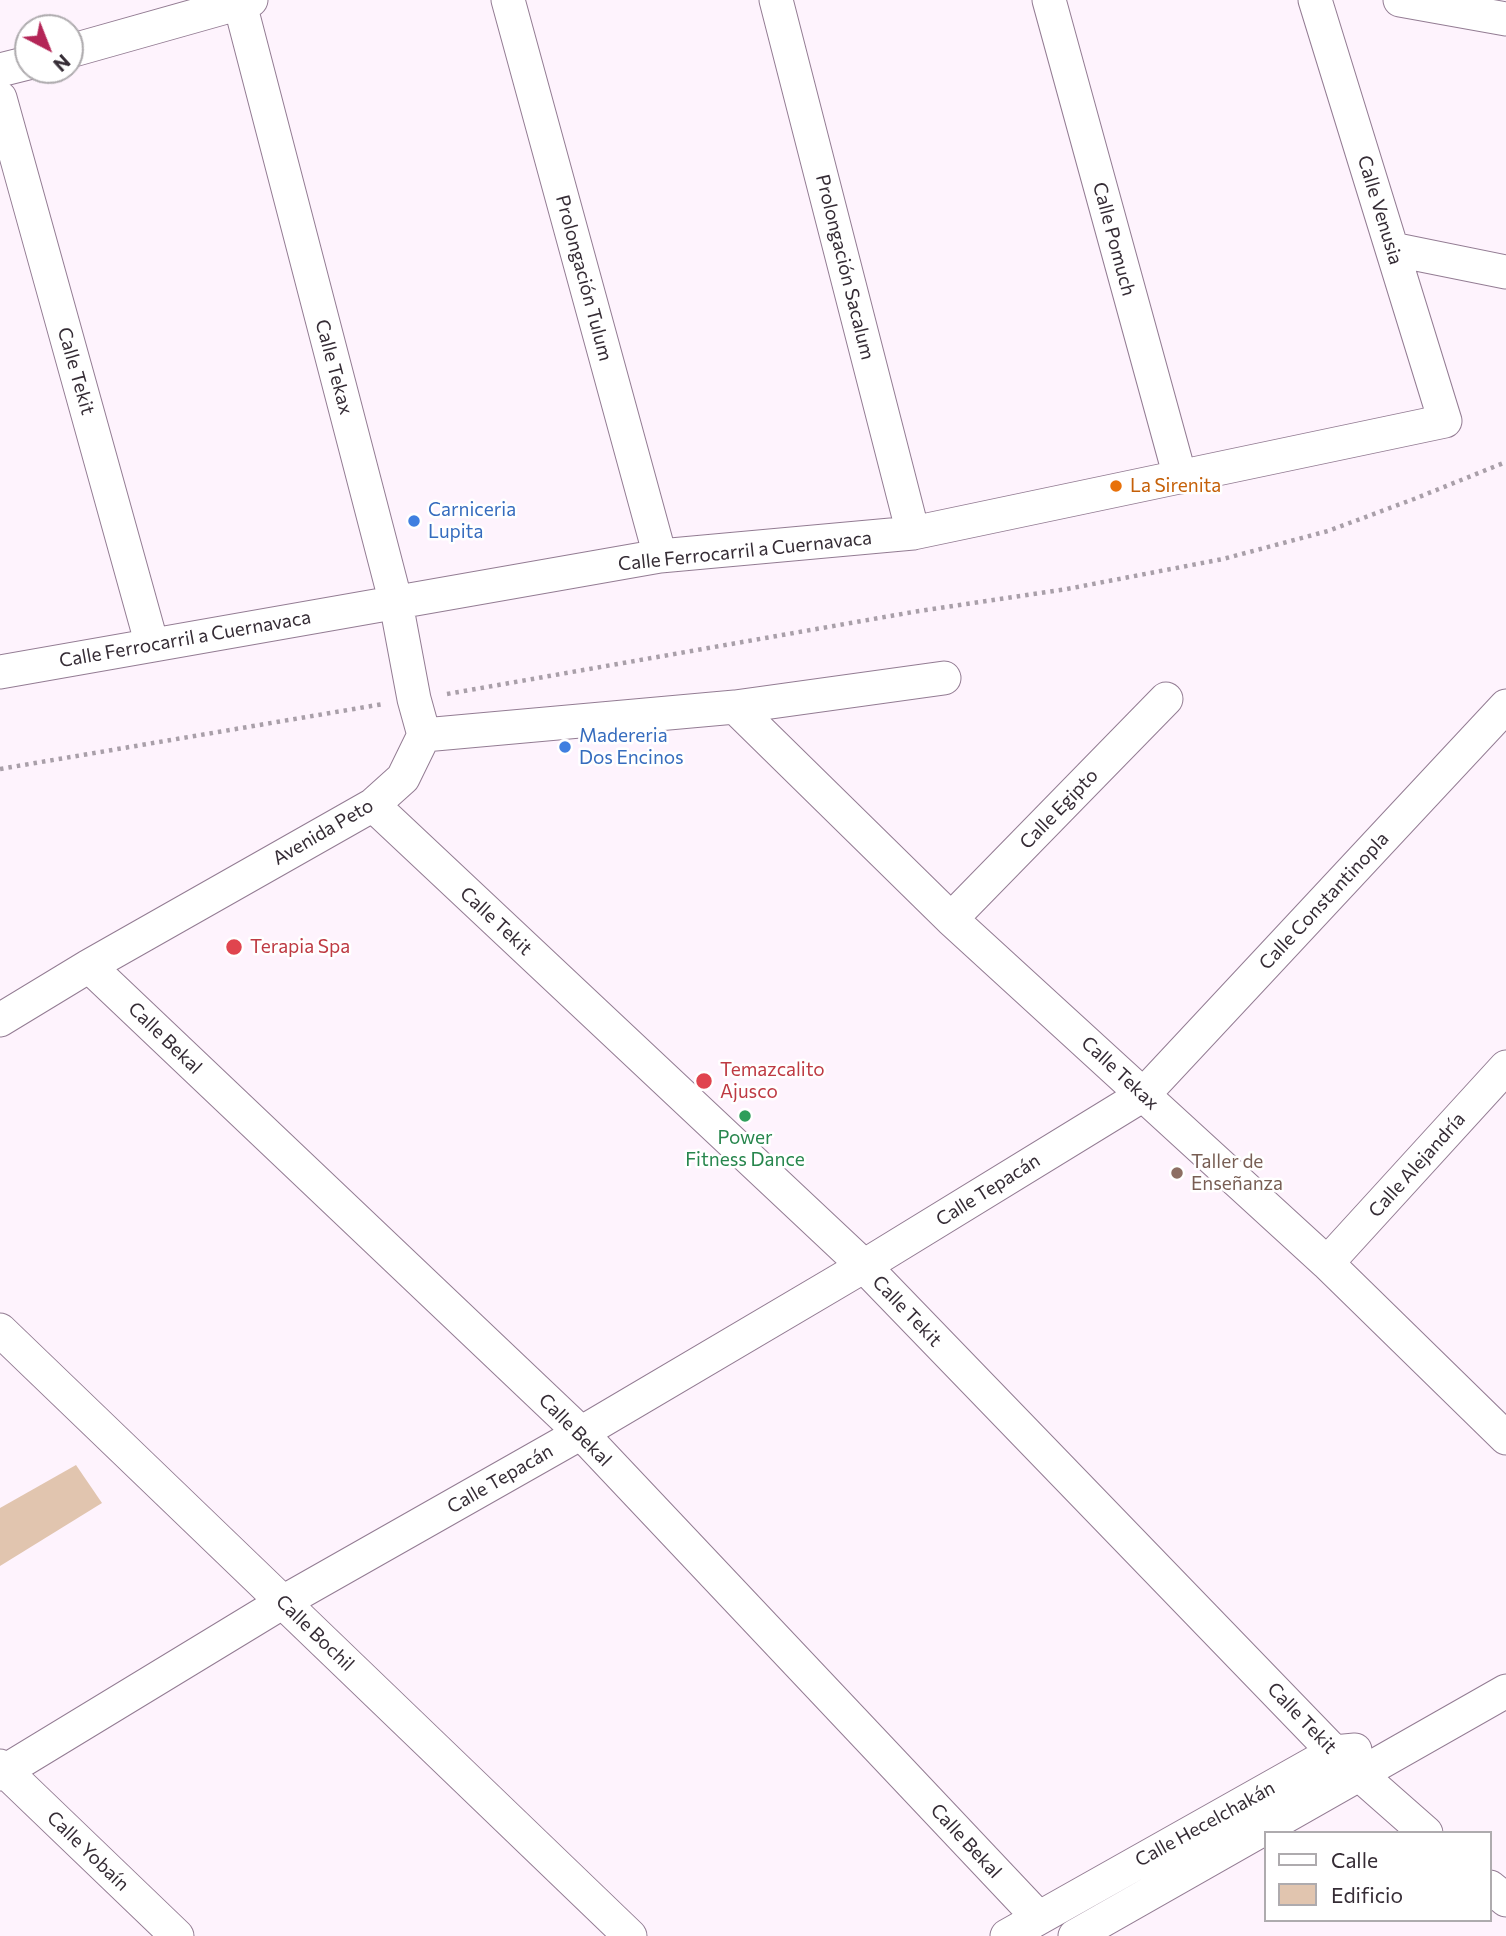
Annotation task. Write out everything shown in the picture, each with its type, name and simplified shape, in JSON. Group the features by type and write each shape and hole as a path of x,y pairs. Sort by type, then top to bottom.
{"street":[{"name":"Prolongación Tulum","path":"508,0 660,556"},
{"name":"Prolongación Sacalum","path":"776,0 913,533"},
{"name":"Calle Pomuch","path":"1049,0 1180,477"},
{"name":"Calle Venusia","path":"1315,0 1445,421"},
{"path":"1400,0 1506,19"},
{"path":"84,47 243,1"},
{"name":"Calle Tekax","path":"243,1 396,603 414,699 424,735"},
{"name":"Calle Tekit","path":"0,98 152,645"},
{"path":"1392,249 1506,272"},
{"name":"Calle Ferrocarril a Cuernavaca","path":"0,672 660,556 913,533 1445,421"},
{"path":"424,735 735,707 944,678"},
{"name":"Calle Egipto","path":"951,919 1166,699"},
{"name":"Calle Constantinopla","path":"1143,1095 1506,706"},
{"name":"Calle Tekax","path":"735,707 951,919 1327,1264 1506,1438"},
{"name":"Avenida Peto","path":"0,1020 89,966 373,805 403,778 424,735"},
{"name":"Calle Tekit","path":"373,805 864,1266 1334,1752 1424,1831"},
{"name":"Calle Bekal","path":"89,966 581,1433 1038,1917"},
{"name":"Calle Alejandría","path":"1327,1264 1506,1067"},
{"name":"Calle Tepacán","path":"2,1770 283,1602 581,1433 864,1266 1143,1095"},
{"name":"Calle Bochil","path":"0,1330 630,1936"},
{"name":"Calle Hecelchakán","path":"1076,1936 1506,1691"},
{"name":"Calle Hecelchakán","path":"1007,1936 1334,1752 1413,1744"},
{"name":"Calle Yobaín","path":"2,1770 177,1936"},
{"path":"1492,1889 1506,1900"}],"path":[{"path":"0,769 913,612 1067,589 1223,559 1328,531 1506,462"}],"building":[{"path":"76,1465 102,1503 0,1566 0,1508"}],"place":[{"name":"La Sirenita","path":"1116,486"},
{"name":"Carniceria Lupita","path":"414,521"},
{"name":"Madereria Dos Encinos","path":"565,747"},
{"name":"Terapia Spa","path":"234,947"},
{"name":"Temazcalito Ajusco","path":"704,1081"},
{"name":"Power Fitness Dance","path":"745,1116"},
{"name":"Taller de Enseñanza","path":"1177,1173"}]}
